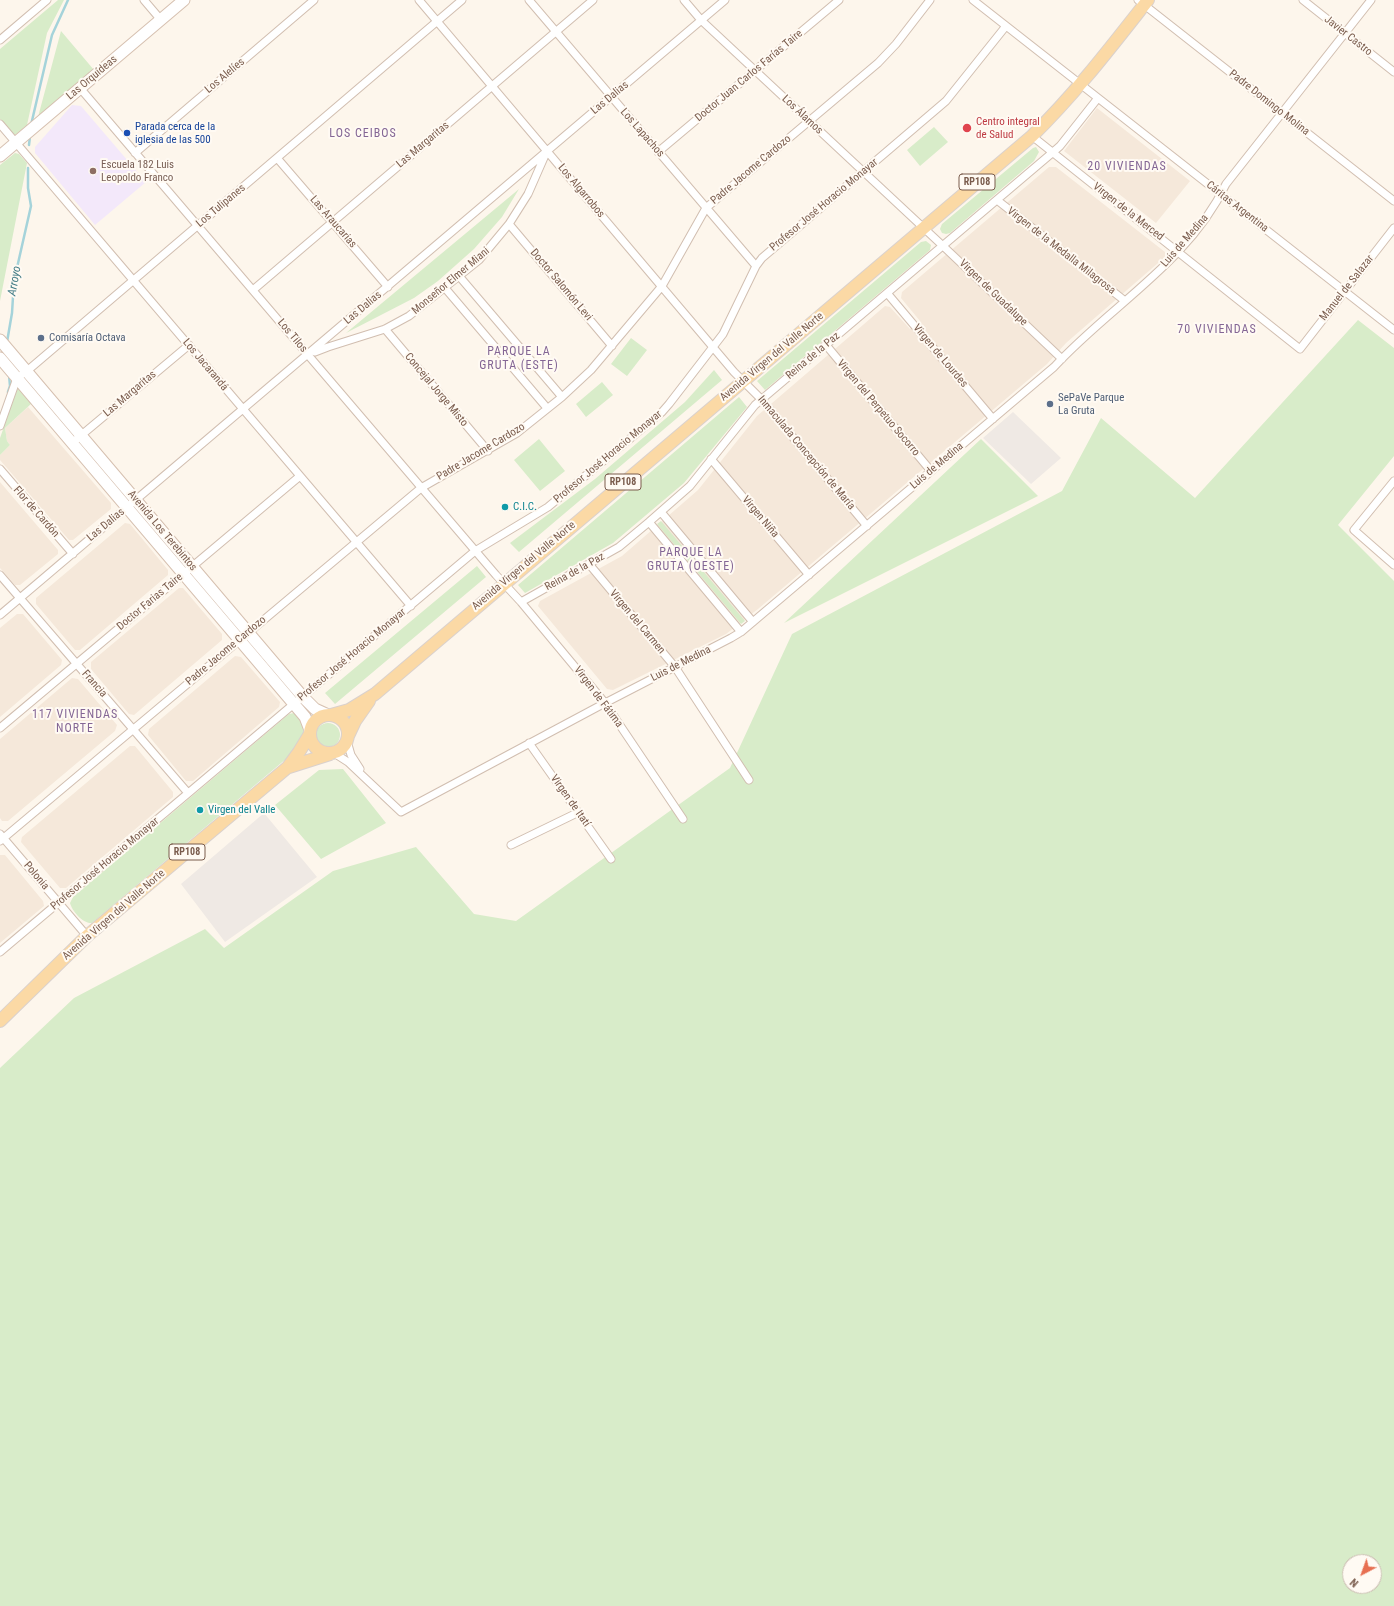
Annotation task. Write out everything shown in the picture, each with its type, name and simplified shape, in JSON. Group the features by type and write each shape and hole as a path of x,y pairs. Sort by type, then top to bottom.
{"main road":[{"name":"Las Orquídeas","path":"0,156 184,0"},
{"name":"Avenida Virgen del Valle Norte","path":"330,715 349,710 375,694 1032,136 1081,84 1144,2"},
{"name":"Avenida Los Terebintos","path":"0,340 136,500 188,570 298,700 309,723 310,732"},
{"name":"Avenida Los Terebintos","path":"0,358 127,507 188,570"},
{"name":"Avenida Virgen del Valle Norte","path":"348,739 355,721 375,694"},
{"name":"Avenida Los Terebintos","path":"298,700 330,715"},
{"name":"RP108","path":"310,732 317,719 330,715"},
{"path":"330,715 342,720 348,730 348,739"},
{"name":"Avenida Virgen del Valle Norte","path":"0,1021 87,936 288,767 299,752 310,732"},
{"path":"310,732 314,746 324,753 332,753"},
{"name":"RP108","path":"332,753 342,749 348,739"},
{"name":"Avenida Virgen del Valle Norte","path":"288,767 332,753"}],"street":[{"path":"0,40 47,0"},
{"path":"144,0 160,20"},
{"name":"Los Alelíes","path":"135,152 314,0"},
{"name":"Los Algarrobos","path":"419,0 743,381"},
{"name":"Los Tulipanes","path":"17,378 198,226 462,0"},
{"name":"Los Lapachos","path":"529,0 756,266"},
{"name":"Las Margaritas","path":"252,290 593,0"},
{"name":"Los Álamos","path":"684,0 701,20 923,228"},
{"name":"Las Dalias","path":"0,615 244,410 725,0"},
{"name":"Doctor Juan Carlos Farías Taire","path":"658,152 839,0"},
{"name":"Padre Jacome Cardozo","path":"1,838 421,488 517,433 562,397 591,370 662,286 706,208 878,63 896,44 930,0"},
{"name":"Cáritas Argentina","path":"973,0 1394,330"},
{"name":"Javier Castro","path":"1303,0 1394,72"},
{"name":"Luis de Medina","path":"368,781 401,812 741,632 1054,367 1072,348 1179,252 1216,205 1226,184 1371,0"},
{"name":"Padre Domingo Molina","path":"1144,2 1394,201"},
{"name":"Profesor José Horacio Monayar","path":"0,952 475,551 548,507 662,412 723,334 756,266 762,258 946,101 1006,26"},
{"name":"Los Tilos","path":"80,88 504,584"},
{"name":"Reina de la Paz","path":"521,602 619,547 661,512 690,486 761,399 1060,146 1098,98"},
{"name":"Los Jacarandá","path":"0,124 411,606"},
{"name":"Virgen de la Merced","path":"1032,136 1300,349"},
{"name":"Monseñor Elmer Miani","path":"308,355 328,346 385,329 409,316 479,260 509,224 528,194 547,151"},
{"name":"Las Araucarias","path":"277,158 388,287"},
{"name":"Virgen de la Medalla Milagrosa","path":"997,200 1125,301"},
{"name":"Doctor Salomón Levi","path":"509,224 612,346"},
{"name":"Virgen de Guadalupe","path":"923,228 1062,359"},
{"name":"Manuel de Salazar","path":"1300,349 1394,228"},
{"path":"459,276 562,397"},
{"path":"445,288 548,408"},
{"name":"Virgen de Lourdes","path":"887,293 993,419"},
{"name":"Concejal Jorge Misto","path":"385,329 488,450"},
{"name":"Las Margaritas","path":"72,443 189,345"},
{"name":"Virgen del Perpetuo Socorro","path":"826,345 931,471"},
{"path":"0,426 17,378"},
{"name":"Inmaculada Concepción de María","path":"743,381 761,399 867,526"},
{"name":"Virgen Niña","path":"712,459 809,575"},
{"name":"Flor de Cardón","path":"0,470 72,554"},
{"name":"Doctor Farias Taire","path":"0,728 300,476"},
{"path":"1394,481 1354,530 1394,565"},
{"path":"661,512 753,622"},
{"path":"649,522 741,632"},
{"name":"Virgen del Carmen","path":"589,564 675,667 749,780"},
{"name":"Francia","path":"0,575 188,793"},
{"name":"Virgen de Fátima","path":"504,584 521,602 605,703 683,819"},
{"path":"348,739 351,755 368,781"},
{"name":"Virgen de Itatí","path":"529,743 611,858"},
{"path":"332,753 348,762 368,781"},
{"path":"510,844 579,812"},
{"name":"Polonia","path":"1,838 87,936"}],"shaded area":[{"name":"Escuela 182 Luis Leopoldo Franco","path":"72,105 81,106 146,182 95,225 35,153 35,147"},
{"path":"1097,108 1190,181 1156,223 1064,151"},
{"path":"1049,167 1056,167 1165,252 1165,257 1066,343 1047,364 758,609 726,634 613,690 607,689 538,606 540,601 622,556 698,490 757,416 885,306 890,307 910,329 920,321 901,298 902,292"},
{"path":"28,407 111,503 111,509 73,540 69,540 0,460 0,455 10,445 7,441 5,428"},
{"path":"1013,412 1061,458 1031,484 983,438"},
{"path":"0,482 58,550 58,554 20,585 15,585 0,568"},
{"path":"125,523 130,524 168,570 168,575 80,650 75,650 36,604 36,598"},
{"path":"179,588 183,588 222,634 222,640 134,715 129,714 91,669 91,662"},
{"path":"17,614 23,614 62,660 61,665 0,717 0,628"},
{"path":"235,656 241,657 280,702 279,707 193,781 186,781 148,735 149,729"},
{"path":"72,678 78,679 117,725 115,731 8,821 2,821 0,818 0,739"},
{"path":"130,746 135,746 173,792 173,797 66,888 60,888 21,842 22,837"},
{"path":"264,813 317,877 225,942 181,884"},
{"path":"0,855 5,855 43,901 44,906 0,943"}],"green space":[{"path":"58,0 64,0 47,33 27,125 15,135 0,119 0,49"},
{"path":"61,31 94,70 38,117"},
{"path":"934,127 948,142 920,166 907,150"},
{"path":"1036,147 1039,152 1034,161 950,233 942,233 940,229 942,224"},
{"path":"15,153 19,154 27,163 0,301 0,165"},
{"path":"519,189 502,217 474,249 438,281 414,298 346,333"},
{"path":"926,241 931,245 930,250 765,390 757,381 921,242"},
{"path":"1358,320 1394,348 1394,456 1338,525 1394,581 1394,1606 0,1606 0,1068 74,998 205,929 224,948 333,871 416,847 474,914 516,921 730,768 792,634 1062,491 1101,418 1195,498"},
{"path":"631,338 647,350 627,376 611,364"},
{"path":"714,370 722,380 519,552 510,543 595,479 685,402"},
{"path":"602,382 613,395 586,417 576,404"},
{"path":"19,388 32,403 5,428 7,441 10,445 0,455 0,438"},
{"path":"739,397 747,407 684,483 613,543 525,593 518,585"},
{"path":"539,439 565,471 540,491 514,460"},
{"path":"981,439 1038,496 784,623"},
{"path":"661,521 745,621 741,624 657,524"},
{"path":"477,566 486,577 335,704 325,693"},
{"path":"294,713 301,721 303,735 293,753 92,923 85,921 78,916 70,903 73,897 289,714"},
{"path":"328,723 337,726 340,735 337,744 328,747 319,744 316,735 319,726"},
{"path":"343,769 386,823 321,859 275,805 319,770"}],"waterway":[{"name":"Arroyo","path":"31,125 52,35 68,0"},
{"name":"Arroyo","path":"29,145 30,136"},
{"name":"Arroyo","path":"7,342 12,313 14,281 31,206 28,188 28,168"},
{"name":"Arroyo","path":"8,392 10,386 9,375"}],"place":[{"name":"Centro integral de Salud","path":"967,128"},
{"name":"Parada cerca de la iglesia de las 500","path":"127,133"},
{"name":"Escuela 182 Luis Leopoldo Franco","path":"93,171"},
{"name":"Comisaría Octava","path":"41,338"},
{"name":"SePaVe Parque La Gruta","path":"1050,404"},
{"name":"C.I.C.","path":"505,507"},
{"name":"Virgen del Valle","path":"200,810"}],"district":[{"name":"LOS CEIBOS","path":"363,134"},
{"name":"20 VIVIENDAS","path":"1127,167"},
{"name":"70 VIVIENDAS","path":"1217,330"},
{"name":"PARQUE LA GRUTA (ESTE)","path":"519,359"},
{"name":"PARQUE LA GRUTA (OESTE)","path":"691,560"},
{"name":"117 VIVIENDAS NORTE","path":"75,722"}]}
